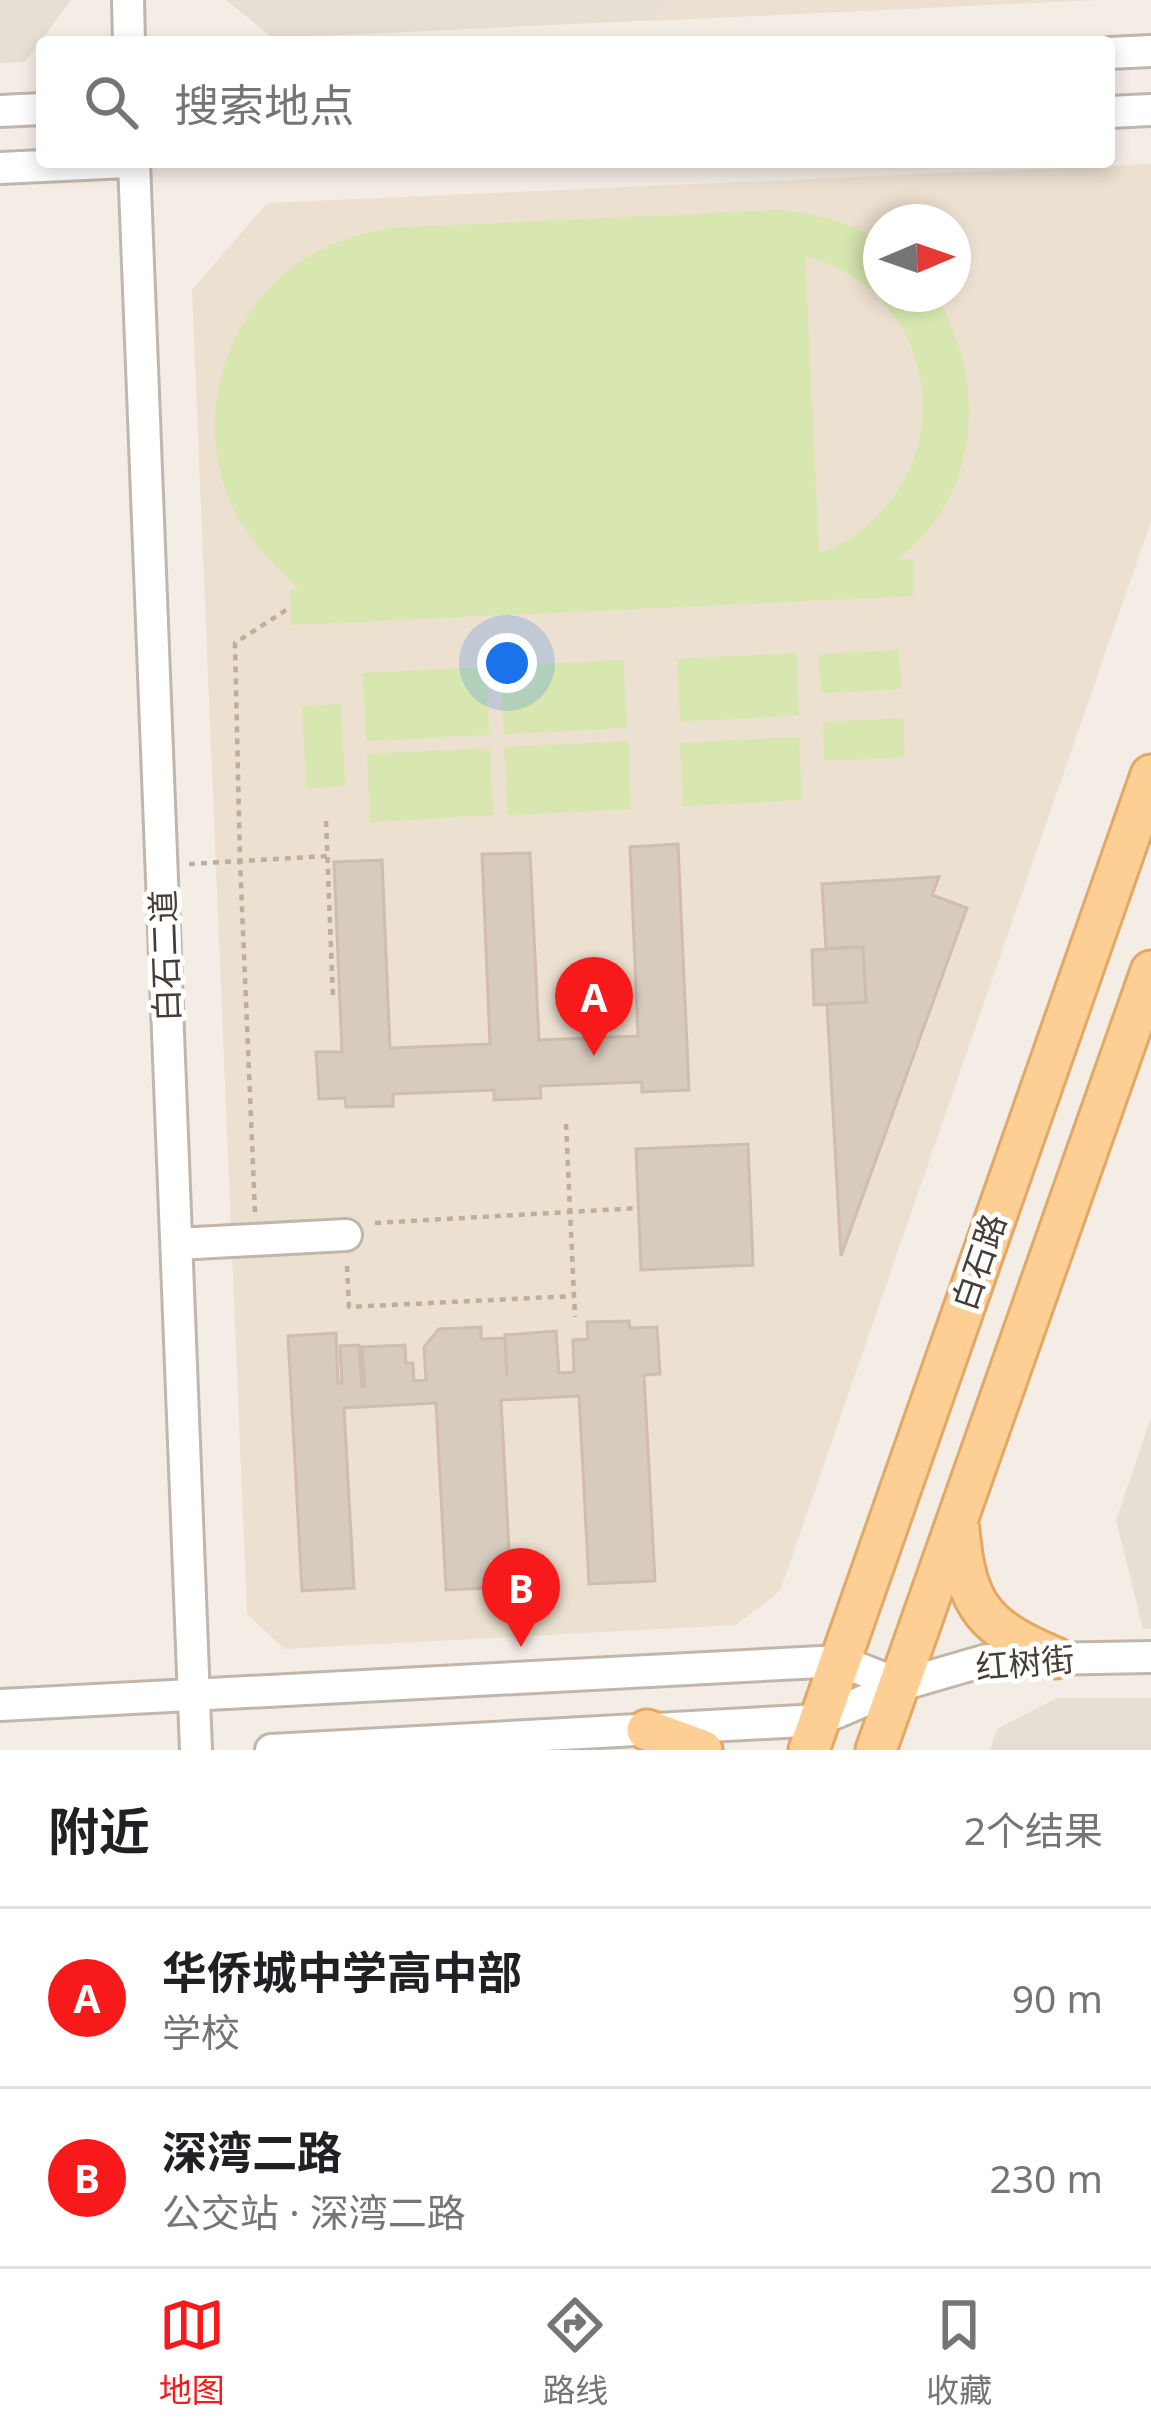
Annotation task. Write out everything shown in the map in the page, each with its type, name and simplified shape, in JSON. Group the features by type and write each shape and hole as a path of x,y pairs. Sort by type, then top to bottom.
{"main road":[{"name":"白石路","path":"814,1735 1151,775"},
{"name":"白石路","path":"876,1750 1151,971"},
{"path":"958,1519 968,1583 979,1609 1016,1641 1056,1658"},
{"path":"647,1730 702,1750"}],"street":[{"path":"128,0 129,36"},
{"path":"1115,53 1151,51"},
{"path":"0,111 36,109"},
{"path":"1115,112 1151,110"},
{"path":"0,168 36,166"},
{"name":"白石二道","path":"130,168 196,1750"},
{"path":"177,1244 346,1235"},
{"name":"红树街","path":"814,1735 901,1684 988,1660 1151,1657"},
{"path":"0,1705 840,1661 901,1684"},
{"path":"271,1750 647,1730 814,1735"}],"path":[{"path":"256,1240 235,643 291,607"},
{"path":"326,821 334,999"},
{"path":"162,865 328,856"},
{"path":"566,1124 575,1317"},
{"path":"574,1296 350,1307 345,1224 639,1208"}],"shaded area":[{"path":"0,0 71,0 44,36 36,36 36,47 25,62 0,63"},
{"path":"226,0 1094,0 316,36 271,36"},
{"path":"676,0 1094,0 650,21"},
{"path":"1151,164 1151,521 780,1591 736,1625 284,1649 247,1614 192,290 267,203"},
{"path":"1151,1418 1151,1629 1143,1629 1116,1520"},
{"path":"1057,1698 1151,1698 1151,1750 990,1750 997,1729"}],"green space":[{"path":"781,210 833,220 863,232 863,283 805,256 819,553 857,533 887,506 908,473 920,436 923,397 915,358 890,312 944,312 963,361 968,434 946,503 925,533 897,559 913,560 914,596 292,625 290,590 299,588 271,562 234,510 222,477 216,408 222,374 251,311 301,261 354,237 388,228"},
{"path":"899,650 901,689 821,693 819,654"},
{"path":"796,653 799,715 680,722 677,659"},
{"path":"623,660 627,728 504,734 500,666"},
{"path":"486,667 489,735 366,741 363,673"},
{"path":"341,704 345,786 306,788 302,706"},
{"path":"903,718 905,757 824,761 823,722"},
{"path":"799,737 802,800 683,806 680,743"},
{"path":"628,741 631,809 508,815 504,747"},
{"path":"490,748 493,815 370,822 367,754"}],"building":[{"path":"678,844 689,1090 642,1092 642,1082 540,1086 541,1098 494,1100 494,1090 393,1094 393,1106 346,1107 345,1098 319,1099 316,1052 342,1052 334,862 382,860 390,1048 490,1044 482,854 530,853 539,1040 638,1036 630,847"},
{"path":"939,877 932,895 967,908 841,1256 827,1004 866,1002 863,947 826,948 822,884"},
{"path":"863,947 866,1002 814,1005 812,950"},
{"path":"748,1144 753,1265 641,1270 636,1149"},
{"path":"629,1321 630,1328 657,1327 660,1374 644,1375 655,1581 589,1584 579,1396 501,1400 511,1587 446,1590 436,1403 344,1408 354,1588 302,1591 288,1336 336,1333 338,1383 342,1383 340,1346 359,1345 362,1387 362,1347 405,1345 414,1381 426,1380 424,1347 439,1329 481,1327 481,1339 505,1338 507,1376 505,1335 556,1331 559,1373 574,1372 573,1340 588,1339 587,1322"}],"place":[{"name":"华侨城中学高中部","path":"594,1056"},
{"name":"深湾二路","path":"521,1647"}]}
